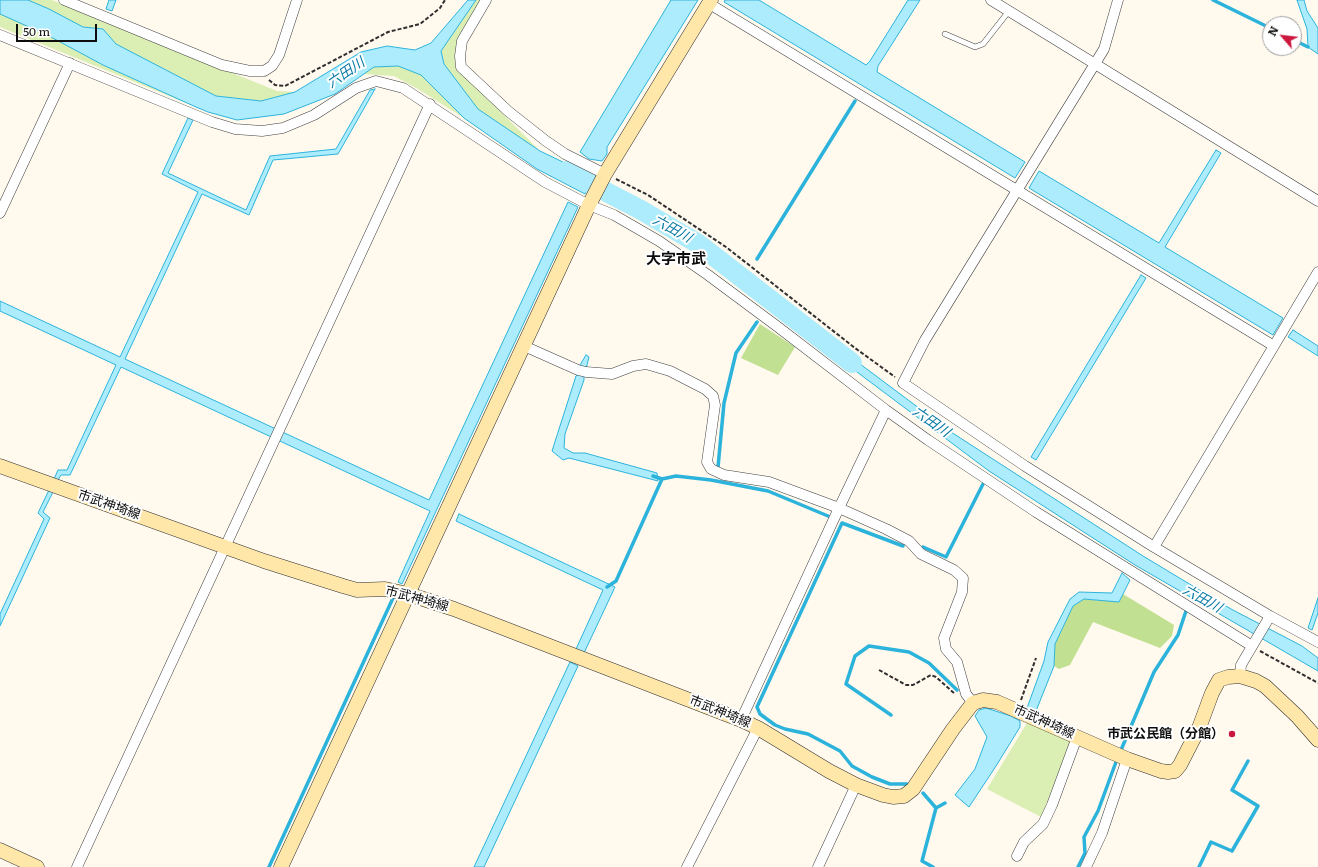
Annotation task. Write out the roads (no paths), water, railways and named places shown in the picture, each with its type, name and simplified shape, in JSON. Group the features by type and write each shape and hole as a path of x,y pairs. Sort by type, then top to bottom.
{"main road":[{"path":"281,867 589,205 709,2"},
{"name":"市武神埼線","path":"0,466 264,561 343,586 357,590 385,589 408,594 454,609 741,720 758,728 829,771 856,785 882,795 893,797 904,796 913,789 953,729 969,698 997,702 1127,759 1168,772 1175,771 1180,765 1199,728 1212,693 1219,680 1228,677 1240,676 1256,681 1265,686 1297,716 1318,740"},
{"path":"0,850 37,867"}],"street":[{"path":"64,0 222,65 250,71 264,71 272,66 279,56 297,0"},
{"path":"486,0 462,41 460,56 461,67 508,111 564,154 606,174"},
{"path":"991,0 1318,201"},
{"path":"1118,0 1104,50 925,340 903,383 1025,466 1154,547 1270,616 1318,642"},
{"path":"709,2 1017,191 1274,346"},
{"path":"0,35 212,122 236,129 262,131 283,128 314,114 356,88 376,81 403,88 430,104 545,182 589,205 614,215 653,238 708,275 928,440 1036,512 1252,646"},
{"path":"0,213 70,63"},
{"path":"76,867 430,104"},
{"path":"1154,547 1318,272"},
{"path":"524,346 582,371 612,374 633,366 646,364 670,371 705,389 713,396 715,405 708,462 711,469 724,475 769,482 838,508 886,528 909,542 920,554 954,570 963,578 962,592 944,638 946,649 957,662 969,698"},
{"path":"741,720 838,508 886,410"},
{"path":"1240,676 1241,665 1270,616"},
{"path":"687,867 758,728"},
{"path":"1017,856 1024,842 1044,824 1077,737"},
{"path":"1086,867 1102,833 1127,759"},
{"path":"818,867 856,785"}],"lane":[{"path":"945,34 975,47 983,44 1009,10"}],"water":[{"path":"0,0 28,0 83,27 103,29 116,44 216,96 261,101 295,92 361,52 387,46 415,50 431,43 468,0 476,0 441,51 444,64 478,109 540,151 594,177 585,194 537,169 464,118 421,75 398,66 374,67 335,94 284,114 237,120 196,107 103,65 49,36 0,14"},
{"path":"109,0 116,0 112,11 106,9"},
{"path":"671,0 698,0 607,147 607,154 602,161 589,159 580,152"},
{"path":"725,0 759,0 866,65 908,0 920,0 878,66 877,72 1025,162 1015,178 724,2"},
{"path":"1297,0 1304,0 1307,11 1318,28 1318,54 1308,47 1307,29"},
{"path":"375,89 338,154 273,160 249,215 202,194 125,359 429,500 568,202 578,207 402,584 398,582 430,511 121,367 70,475 61,475 58,480 54,479 58,470 67,470 116,365 0,311 0,301 120,357 198,192 162,174 188,118 193,120 168,173 246,210 270,156 336,149 370,90"},
{"path":"1216,150 1221,153 1165,247 1283,318 1273,335 1029,188 1039,171 1159,243"},
{"path":"1141,275 1146,278 1036,460 1031,457"},
{"path":"1293,330 1318,346 1318,356 1288,337"},
{"path":"832,343 951,432 1143,556 1231,609 1302,646 1318,658 1318,671 1135,565 989,471 829,351"},
{"path":"586,355 589,357 584,380 565,434 564,448 573,453 585,453 657,473 658,481 569,458 563,460 552,451 576,376 579,373 580,365"},
{"path":"49,490 53,492 43,512 50,518 0,626 0,614 44,519 38,513"},
{"path":"459,514 615,587 584,653 576,649 603,590 456,521"},
{"path":"1122,573 1130,580 1119,602 1084,599 1073,606 1055,644 1054,666 1036,711 1027,708 1044,661 1048,642 1070,599 1079,592 1112,593"},
{"path":"1318,598 1318,613 1312,630 1308,628"},
{"path":"570,662 578,666 484,867 474,867"},
{"path":"986,708 1011,716 1020,721 1020,727 969,807 955,795 975,769 987,737 975,716 979,710"}],"waterway":[{"path":"1213,0 1262,24"},
{"path":"1302,44 1308,47"},
{"path":"757,259 855,101"},
{"name":"六田川","path":"566,171 641,210 697,243 852,363"},
{"path":"718,467 724,403 736,353 757,322"},
{"path":"653,476 662,479 676,476 711,480 768,491 828,516"},
{"path":"607,587 616,581 662,479"},
{"path":"923,547 946,557 983,484"},
{"path":"903,546 842,523 757,707 760,714 775,725 785,729 808,734 840,751 852,766 872,777 890,784 907,784"},
{"path":"269,867 393,598"},
{"path":"1121,750 1154,672 1178,635 1186,611"},
{"path":"891,715 846,684 855,656 869,646 909,652 929,663 957,690"},
{"path":"1199,867 1211,842 1232,851 1258,806 1232,790 1248,761"},
{"path":"1078,867 1085,853 1084,837 1098,811 1116,762"},
{"path":"923,793 936,808 922,861 933,867"},
{"path":"936,808 945,803"}],"place":[{"name":"市武公民館（分館）","path":"1232,734"}],"district":[{"name":"大字市武","path":"676,260"}]}
